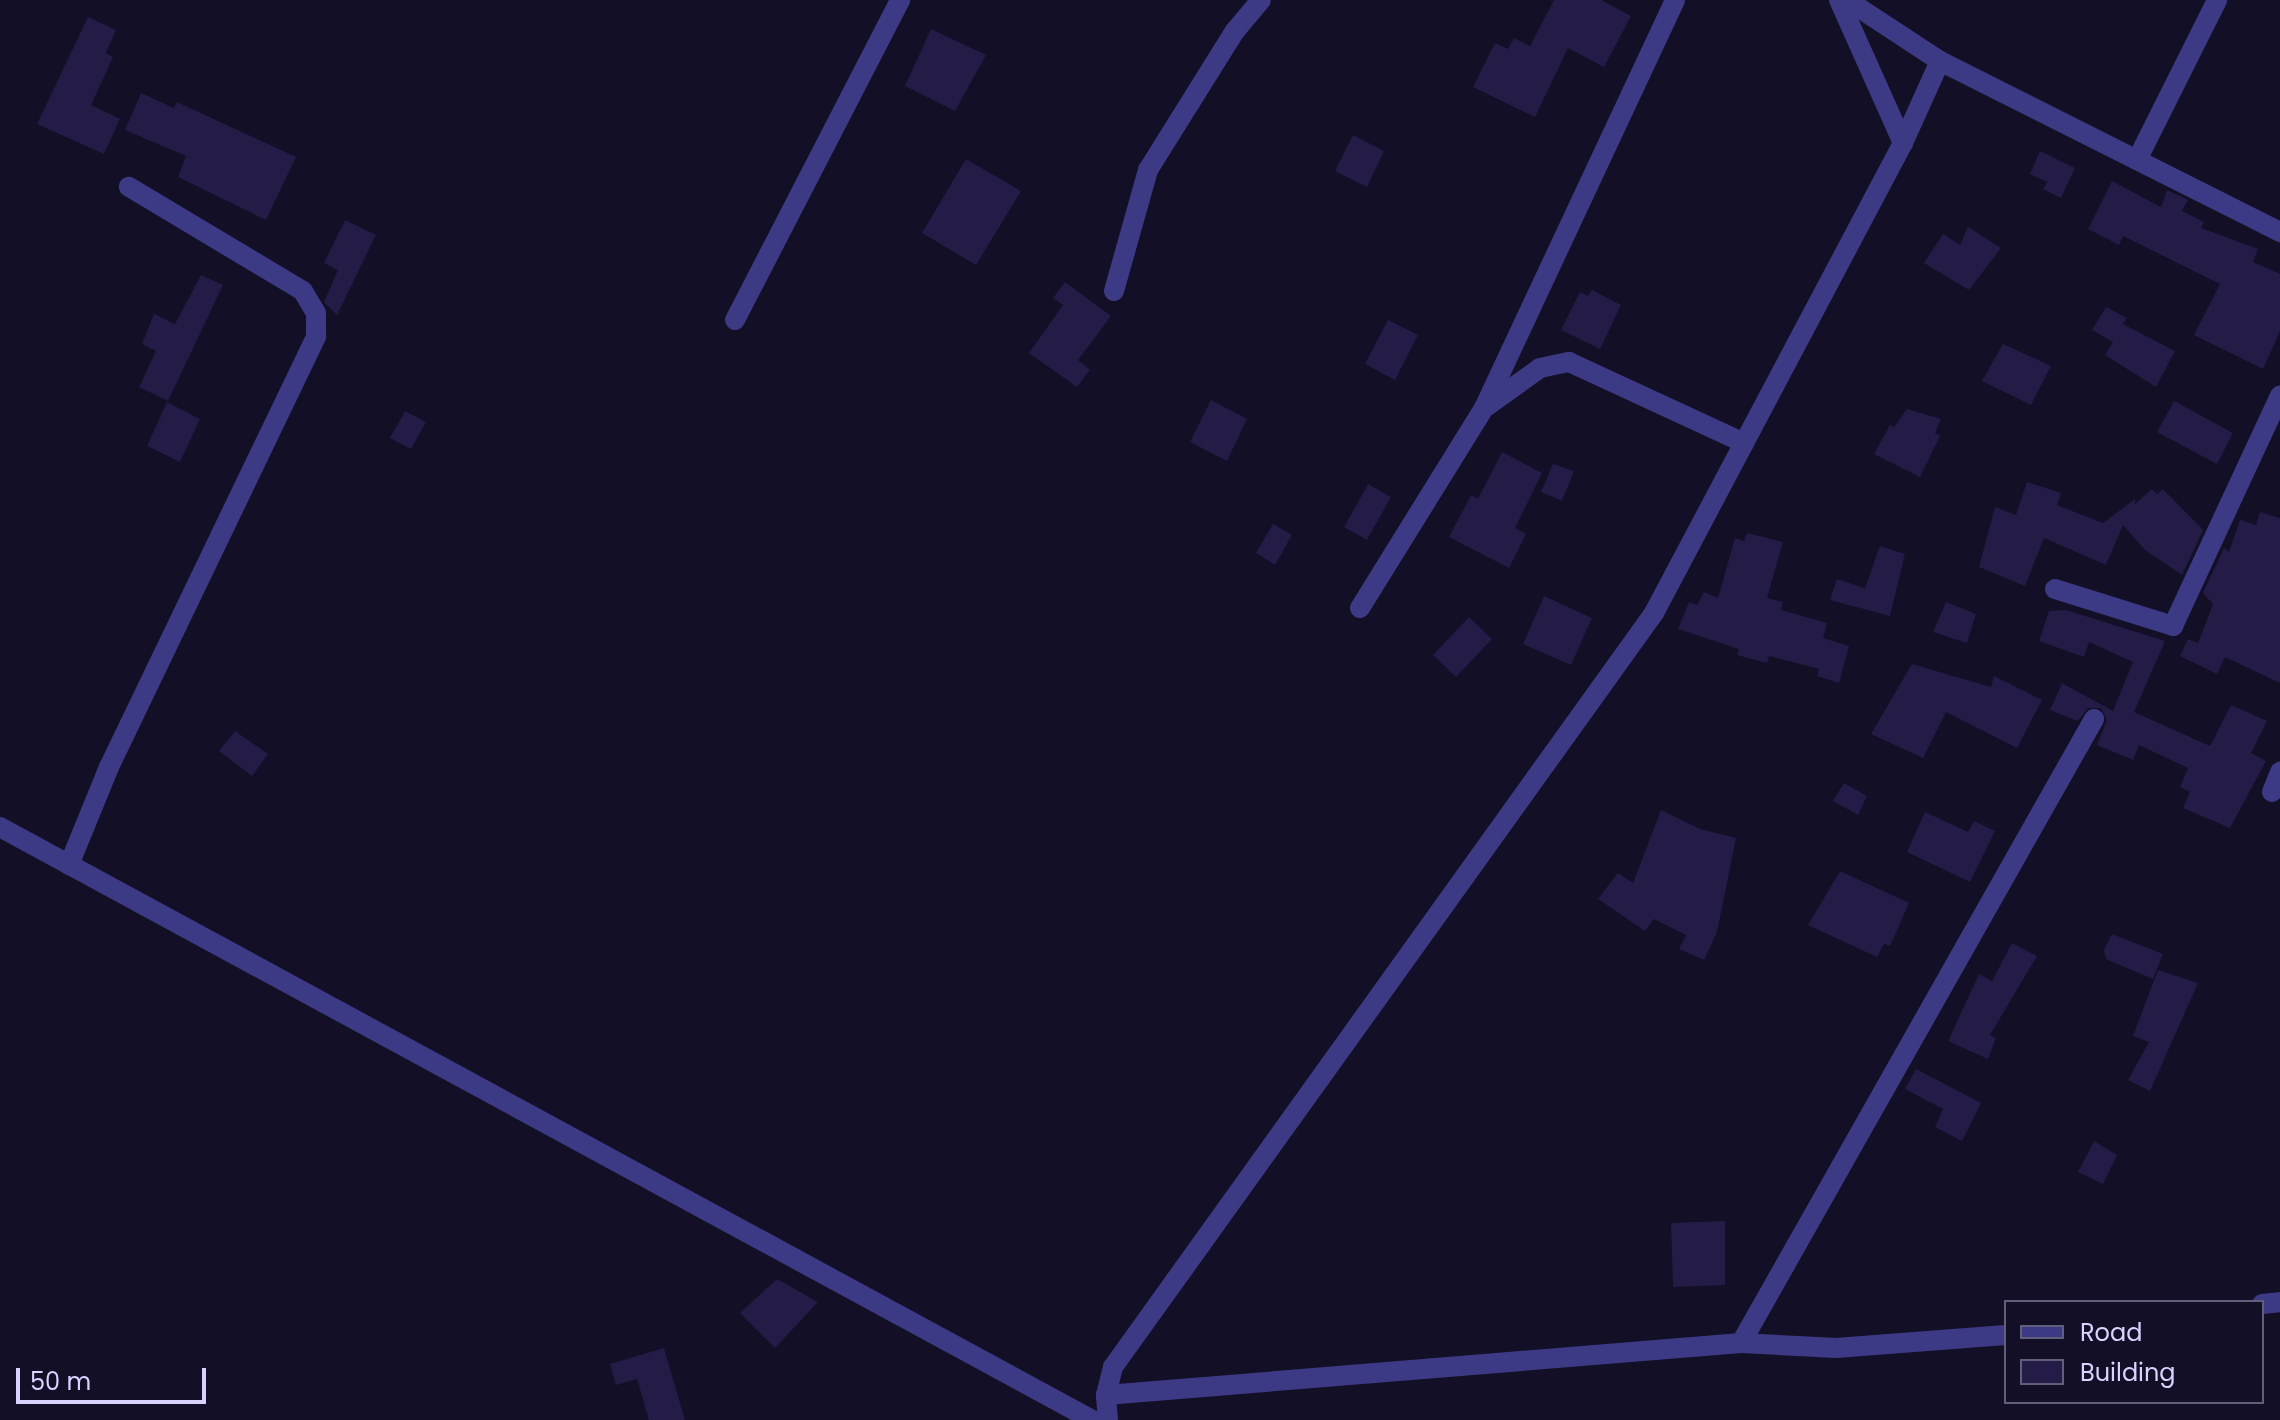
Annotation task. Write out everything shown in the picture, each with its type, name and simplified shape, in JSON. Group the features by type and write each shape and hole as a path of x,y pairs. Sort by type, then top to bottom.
{"street":[{"path":"735,320 900,0"},
{"path":"1114,291 1148,170 1235,31 1261,0"},
{"path":"1360,608 1484,408 1675,0"},
{"path":"1839,0 1903,143"},
{"path":"1847,0 1940,61 2280,232"},
{"path":"2137,160 2217,0"},
{"path":"1108,1420 1106,1395 1113,1367 1654,613 1903,143 1940,61"},
{"path":"69,865 109,767 316,336 316,313 303,291 129,187"},
{"path":"1484,408 1540,368 1569,362 1744,443"},
{"path":"2055,589 2173,626 2280,396"},
{"path":"1741,1343 2094,719"},
{"path":"2272,792 2280,772"},
{"path":"0,827 1092,1420"},
{"path":"1106,1395 1741,1343 1836,1348 2004,1335"}],"building":[{"path":"1554,0 1601,0 1631,16 1604,67 1568,48 1535,117 1473,87 1495,43 1508,49 1514,38 1530,46"},
{"path":"88,17 116,30 106,53 113,57 91,105 120,119 104,154 37,124"},
{"path":"931,29 986,55 955,111 905,86"},
{"path":"141,93 174,108 177,102 296,157 266,220 178,177 186,156 125,130"},
{"path":"1353,135 1384,151 1367,187 1335,171"},
{"path":"2040,151 2075,168 2061,198 2043,189 2047,182 2030,174"},
{"path":"966,159 1021,191 976,265 922,233"},
{"path":"2112,181 2161,207 2167,190 2188,200 2182,211 2204,222 2201,228 2258,249 2253,262 2280,274 2280,331 2263,369 2194,335 2220,284 2123,236 2119,245 2088,229"},
{"path":"345,220 376,235 337,315 324,302 338,270 324,263"},
{"path":"1968,227 2001,248 1969,290 1924,263 1943,234 1960,245"},
{"path":"201,275 223,285 168,401 139,387 156,351 142,344 154,314 175,324"},
{"path":"1065,282 1111,316 1078,360 1090,370 1077,387 1029,353 1063,305 1053,298"},
{"path":"1592,290 1621,305 1600,349 1561,330 1580,292 1588,296"},
{"path":"2106,307 2127,318 2123,324 2175,351 2156,387 2105,355 2113,342 2092,330"},
{"path":"1388,320 1418,335 1395,380 1365,364"},
{"path":"2003,344 2051,366 2031,405 1982,381"},
{"path":"1211,400 1247,419 1227,461 1190,442"},
{"path":"2174,401 2233,433 2217,464 2157,432"},
{"path":"167,402 200,419 180,462 147,446"},
{"path":"1907,409 1941,419 1935,433 1940,436 1920,477 1874,454 1890,425 1894,427"},
{"path":"405,411 426,422 411,449 390,438"},
{"path":"1502,452 1542,473 1515,528 1526,534 1509,568 1449,537 1471,495 1478,499"},
{"path":"1553,464 1574,471 1562,501 1541,492"},
{"path":"2027,482 2061,493 2057,505 2103,523 2135,499 2135,504 2152,489 2157,494 2163,489 2203,530 2182,575 2145,550 2123,525 2106,565 2044,538 2025,586 1979,567 1995,507 2016,515"},
{"path":"1368,484 1391,497 1367,540 1344,527"},
{"path":"2260,512 2280,518 2280,683 2225,657 2217,674 2180,656 2188,639 2198,643 2213,604 2203,593 2224,548 2229,552 2240,520 2256,525"},
{"path":"1273,524 1292,535 1275,565 1256,553"},
{"path":"1747,533 1783,542 1767,598 1783,602 1781,610 1827,623 1823,638 1849,646 1839,683 1817,676 1819,669 1769,656 1767,663 1737,655 1739,649 1678,629 1689,602 1697,605 1704,592 1718,598 1735,538 1744,541"},
{"path":"1880,546 1905,554 1890,616 1830,600 1837,579 1865,588"},
{"path":"1544,596 1592,618 1571,665 1523,644"},
{"path":"1946,602 1976,614 1967,643 1933,632"},
{"path":"2066,610 2165,641 2134,712 2210,746 2231,705 2267,721 2251,753 2266,761 2230,828 2183,808 2190,792 2180,787 2188,768 2139,745 2133,760 2097,745 2107,720 2101,708 2088,708 2078,721 2050,710 2062,683 2113,711 2133,662 2089,642 2084,657 2039,641 2049,611"},
{"path":"1469,617 1492,639 1456,677 1433,655"},
{"path":"1912,664 1991,687 1994,676 2042,700 2017,748 1946,712 1923,758 1871,734"},
{"path":"235,731 268,754 252,776 219,751"},
{"path":"1844,783 1867,796 1858,815 1833,801"},
{"path":"1661,810 1700,829 1736,838 1717,932 1704,960 1679,949 1686,935 1654,919 1645,931 1598,899 1618,873 1633,883"},
{"path":"1925,812 1968,832 1974,821 1995,831 1970,882 1907,852"},
{"path":"1840,871 1909,903 1890,946 1884,944 1877,957 1808,925"},
{"path":"2112,934 2163,954 2153,979 2106,959 2104,950"},
{"path":"2012,943 2037,956 1990,1035 1996,1038 1988,1059 1948,1041 1979,974 1992,981"},
{"path":"2158,970 2198,983 2150,1091 2128,1080 2149,1042 2133,1036"},
{"path":"1916,1069 1981,1103 1962,1141 1935,1127 1943,1109 1905,1089"},
{"path":"2094,1141 2117,1155 2103,1184 2078,1172"},
{"path":"1725,1221 1725,1285 1673,1287 1671,1223"},
{"path":"777,1279 818,1302 775,1348 740,1313"},
{"path":"664,1348 685,1420 649,1420 637,1379 616,1385 610,1364"}]}
